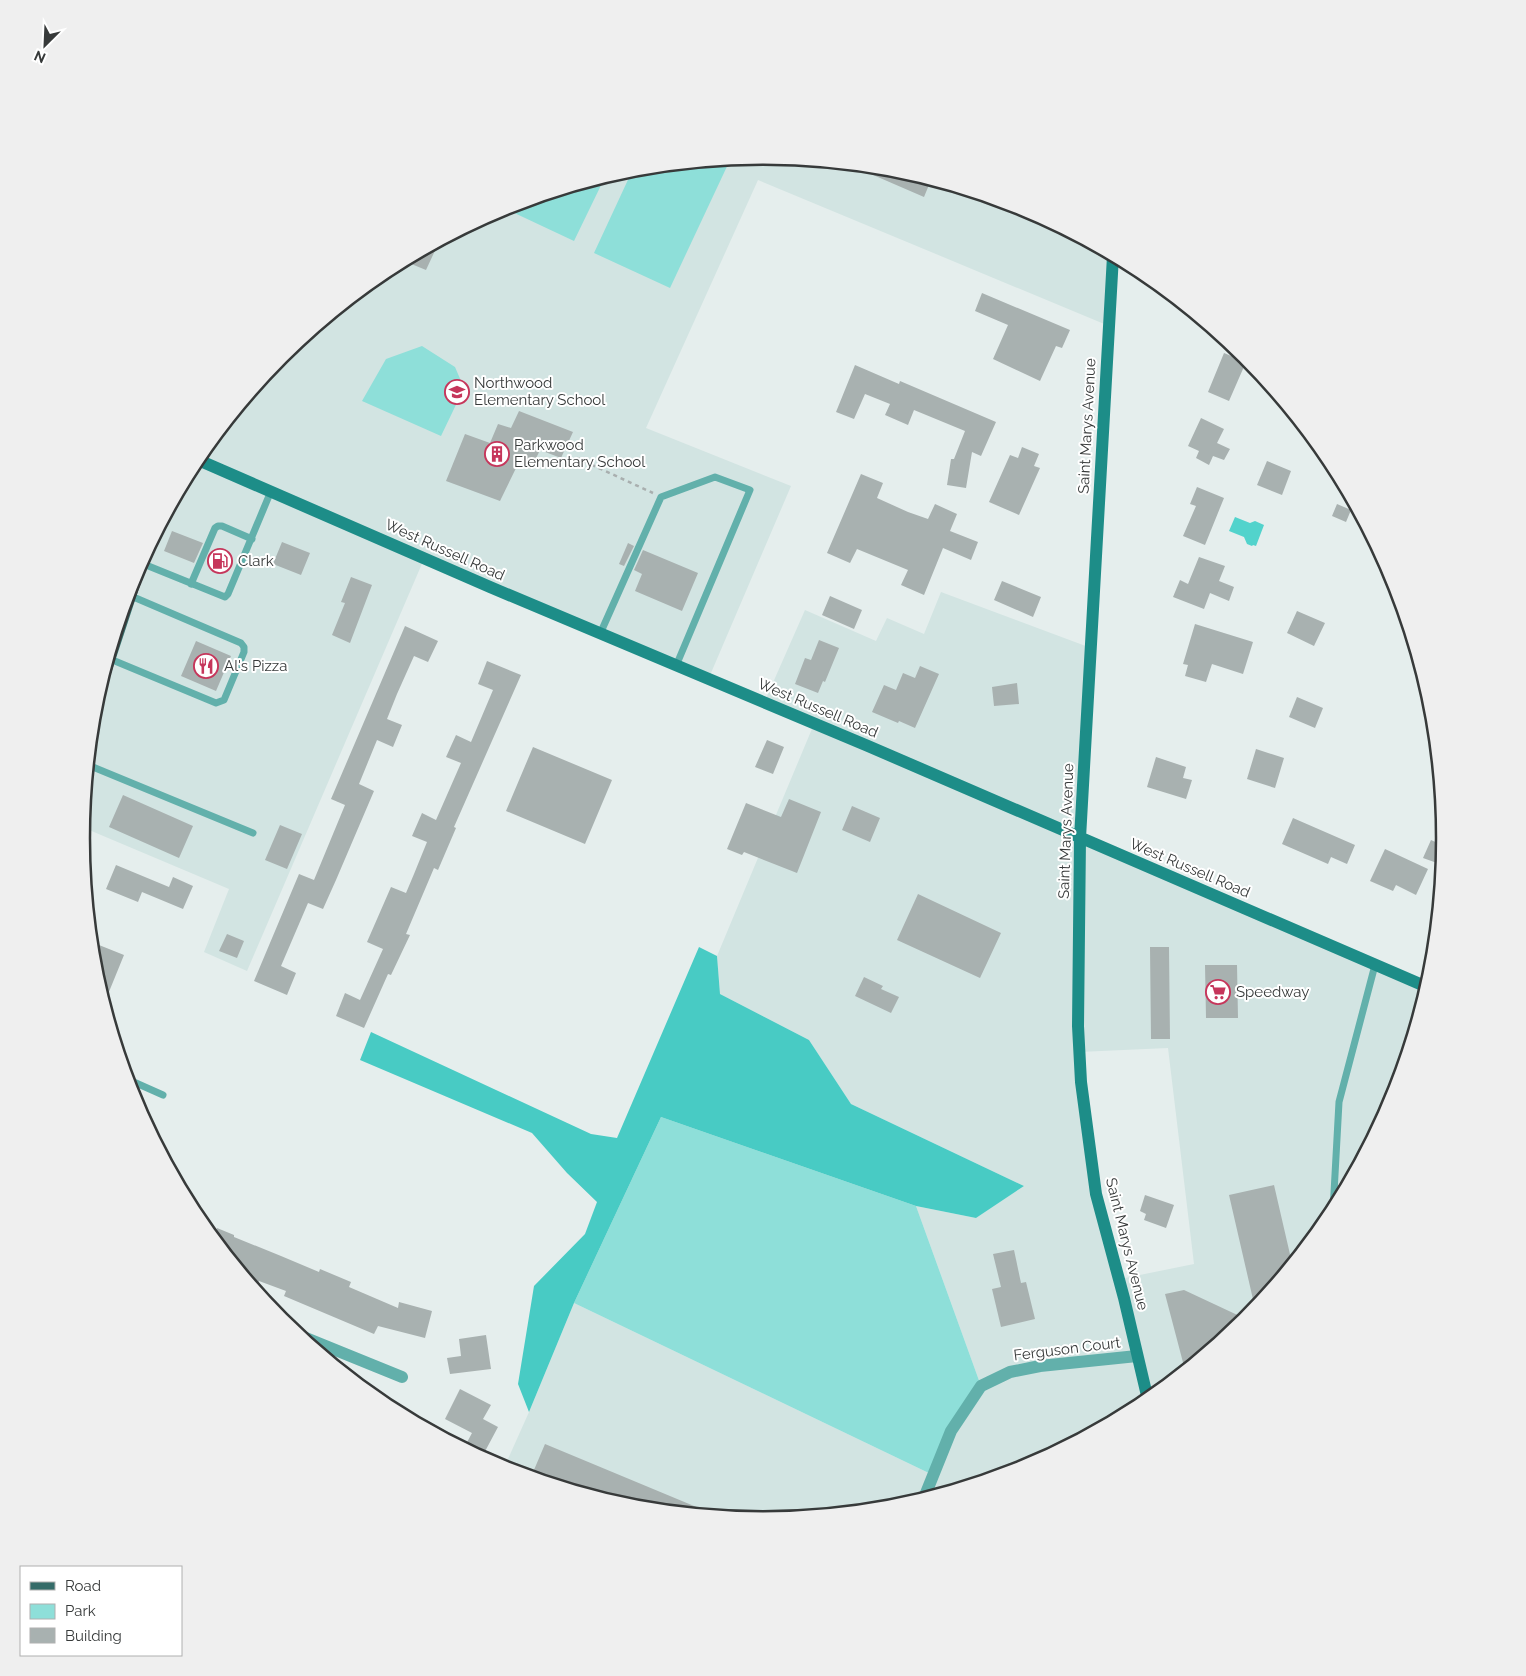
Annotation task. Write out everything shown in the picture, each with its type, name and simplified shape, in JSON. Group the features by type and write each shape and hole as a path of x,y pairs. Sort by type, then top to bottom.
{"main road":[{"name":"Saint Marys Avenue","path":"1113,263 1080,838 1078,1000 1081,1082 1096,1194 1124,1298 1146,1392"},
{"name":"West Russell Road","path":"204,463 600,634 868,746 1420,984"}],"street":[{"path":"318,1343 402,1377"},
{"name":"Ferguson Court","path":"927,1490 951,1431 981,1386 1010,1372 1040,1366 1137,1356"}],"lane":[{"path":"600,634 661,497 715,477 750,490 676,666"},
{"path":"148,564 225,597 228,594 271,492"},
{"path":"192,584 215,528 222,526 252,539"},
{"path":"114,661 216,702 224,700 244,652 241,642 135,598"},
{"path":"94,767 253,833"},
{"path":"1334,1194 1339,1102 1375,965"},
{"path":"136,1083 163,1095"}],"path":[{"path":"576,458 661,497"}],"shaded area":[{"path":"763,165 807,166 851,171 937,188 1021,216 1061,234 1113,263 1109,326 758,180 646,428 791,486 708,680 424,559 247,971 204,952 229,889 90,830 91,794 96,750 113,664 141,580 159,540 203,464 257,394 287,362 353,304 389,278 465,234 505,216 589,188 675,171 719,166"},
{"path":"1235,517 1250,523 1255,521 1264,525 1256,546 1247,544 1244,537 1229,531"},
{"path":"941,592 1091,648 1080,838 1420,984 1400,1054 1385,1096 1367,1136 1323,1212 1297,1248 1239,1314 1207,1344 1137,1398 1061,1442 1021,1460 937,1488 894,1498 807,1510 763,1511 719,1510 632,1498 589,1488 507,1461 574,1303 933,1475 981,1386 916,1206 976,1218 1024,1186 851,1104 809,1040 720,994 717,956 814,724 764,703 805,610 876,641 887,618 924,634","holes":["1168,1048 1194,1264 1120,1279 1096,1194 1079,1052"]},
{"path":"699,947 717,956 720,994 809,1040 851,1104 1024,1186 976,1218 916,1206 661,1117 574,1303 529,1412 518,1384 534,1286 585,1234 597,1202 567,1173 532,1133 360,1060 371,1032 591,1134 617,1138"}],"green space":[{"path":"727,166 670,288 594,253 628,179 675,171"},
{"path":"601,185 574,241 514,213"},
{"path":"422,346 455,367 464,388 441,436 362,401 386,359"},
{"path":"661,1117 916,1206 981,1386 933,1475 574,1303"}],"building":[{"path":"872,174 929,186 924,197"},
{"path":"435,251 426,270 412,264"},
{"path":"982,293 1070,330 1062,348 1056,346 1040,381 993,359 1008,325 975,311"},
{"path":"1224,353 1234,357 1244,367 1229,401 1208,392"},
{"path":"855,365 899,384 900,381 996,422 981,456 972,452 966,488 947,485 951,459 954,459 965,431 914,410 908,425 885,415 890,404 865,394 854,419 836,412"},
{"name":"Parkwood Elementary School","path":"519,411 573,432 561,458 540,450 531,469 518,464 500,501 446,481 465,434 490,443 498,424 511,428"},
{"path":"1201,418 1224,429 1217,443 1230,449 1224,460 1213,456 1209,465 1196,458 1199,451 1188,446"},
{"path":"1022,447 1039,454 1034,466 1040,468 1019,515 989,502 1010,455 1018,458"},
{"path":"1267,461 1291,471 1282,495 1257,485"},
{"path":"861,474 883,483 877,498 908,512 928,519 935,504 957,514 950,531 978,542 971,560 943,548 924,595 901,585 908,570 857,549 850,563 827,553"},
{"path":"1197,487 1224,498 1205,545 1183,536 1196,506 1190,504"},
{"path":"1337,504 1351,511 1346,522 1332,516"},
{"path":"172,531 203,543 194,563 164,551"},
{"path":"282,542 310,553 301,575 273,564"},
{"path":"628,543 634,546 624,566 619,564"},
{"path":"643,550 698,573 682,611 635,591 642,574 634,570"},
{"path":"1199,557 1225,566 1219,581 1234,587 1229,601 1210,593 1204,609 1173,597 1180,580 1188,584"},
{"path":"351,577 372,585 350,643 332,635 345,603 341,602"},
{"path":"1002,581 1041,597 1033,617 994,600"},
{"path":"830,596 862,610 854,629 822,615"},
{"path":"1297,611 1325,623 1314,646 1287,633"},
{"path":"1195,624 1253,642 1243,674 1212,664 1206,682 1185,676 1188,665 1183,664"},
{"path":"405,626 438,641 428,662 414,656 397,694 387,719 402,725 393,747 377,740 359,784 374,791 323,909 308,903 281,966 296,973 287,995 254,981 299,874 314,880 345,805 331,799"},
{"path":"819,640 839,648 825,682 823,681 818,693 795,684 805,658 811,660"},
{"name":"Al's Pizza","path":"196,641 231,656 216,691 181,676"},
{"path":"487,661 521,675 454,827 456,828 438,870 434,868 406,934 410,935 391,975 388,974 364,1028 336,1016 345,993 360,1000 383,949 367,942 391,887 406,893 427,842 412,836 422,813 436,820 461,763 446,757 456,735 471,742 493,690 478,684"},
{"path":"920,666 939,674 915,728 872,712 884,685 896,690 903,673 915,678"},
{"path":"1017,683 1019,704 994,706 992,687"},
{"path":"1297,697 1323,708 1315,728 1289,717"},
{"path":"767,740 784,747 773,774 755,767"},
{"path":"533,747 612,780 585,844 506,811"},
{"path":"1256,749 1284,758 1275,788 1247,779"},
{"path":"1156,757 1186,767 1183,778 1192,780 1186,799 1147,787"},
{"path":"123,795 193,826 179,858 109,827"},
{"path":"789,799 821,812 797,873 744,852 742,855 727,849 746,803 781,817"},
{"path":"852,806 880,818 870,842 842,830"},
{"path":"1293,818 1355,845 1347,864 1331,857 1328,864 1282,844"},
{"path":"280,825 302,834 287,869 265,860"},
{"path":"1431,840 1436,842 1435,862 1423,858"},
{"path":"1385,849 1428,869 1416,895 1396,885 1393,891 1370,881"},
{"path":"116,865 169,887 173,877 193,886 183,909 142,892 138,902 106,889"},
{"path":"918,894 1001,933 980,978 897,940"},
{"path":"227,934 244,941 237,958 219,951"},
{"path":"99,945 124,955 109,993"},
{"path":"1150,947 1169,947 1170,1039 1151,1039"},
{"path":"1205,965 1237,965 1238,1018 1206,1018"},
{"path":"864,977 883,986 881,989 899,997 891,1013 855,996"},
{"path":"1274,1185 1290,1256 1253,1299 1229,1195"},
{"path":"1145,1195 1174,1205 1166,1228 1144,1220 1146,1214 1140,1211"},
{"path":"217,1228 234,1235 234,1237 319,1272 320,1269 351,1282 349,1287 398,1308 399,1302 432,1311 425,1338 378,1326 374,1334 284,1296 286,1291 259,1281 258,1283 216,1230"},
{"path":"1014,1250 1021,1283 1026,1282 1035,1319 1001,1327 992,1289 1001,1287 993,1254"},
{"path":"1184,1290 1238,1315 1183,1364 1165,1294"},
{"path":"486,1335 491,1369 450,1374 447,1358 461,1356 459,1339"},
{"path":"460,1389 491,1405 483,1419 498,1427 485,1451 467,1443 472,1433 445,1419"},
{"path":"545,1444 698,1508 632,1498 589,1488 534,1470"}],"place":[{"name":"Northwood Elementary School","path":"457,392"},
{"name":"Parkwood Elementary School","path":"497,454"},
{"name":"Clark","path":"220,561"},
{"name":"Al's Pizza","path":"206,666"},
{"name":"Speedway","path":"1218,992"}]}
